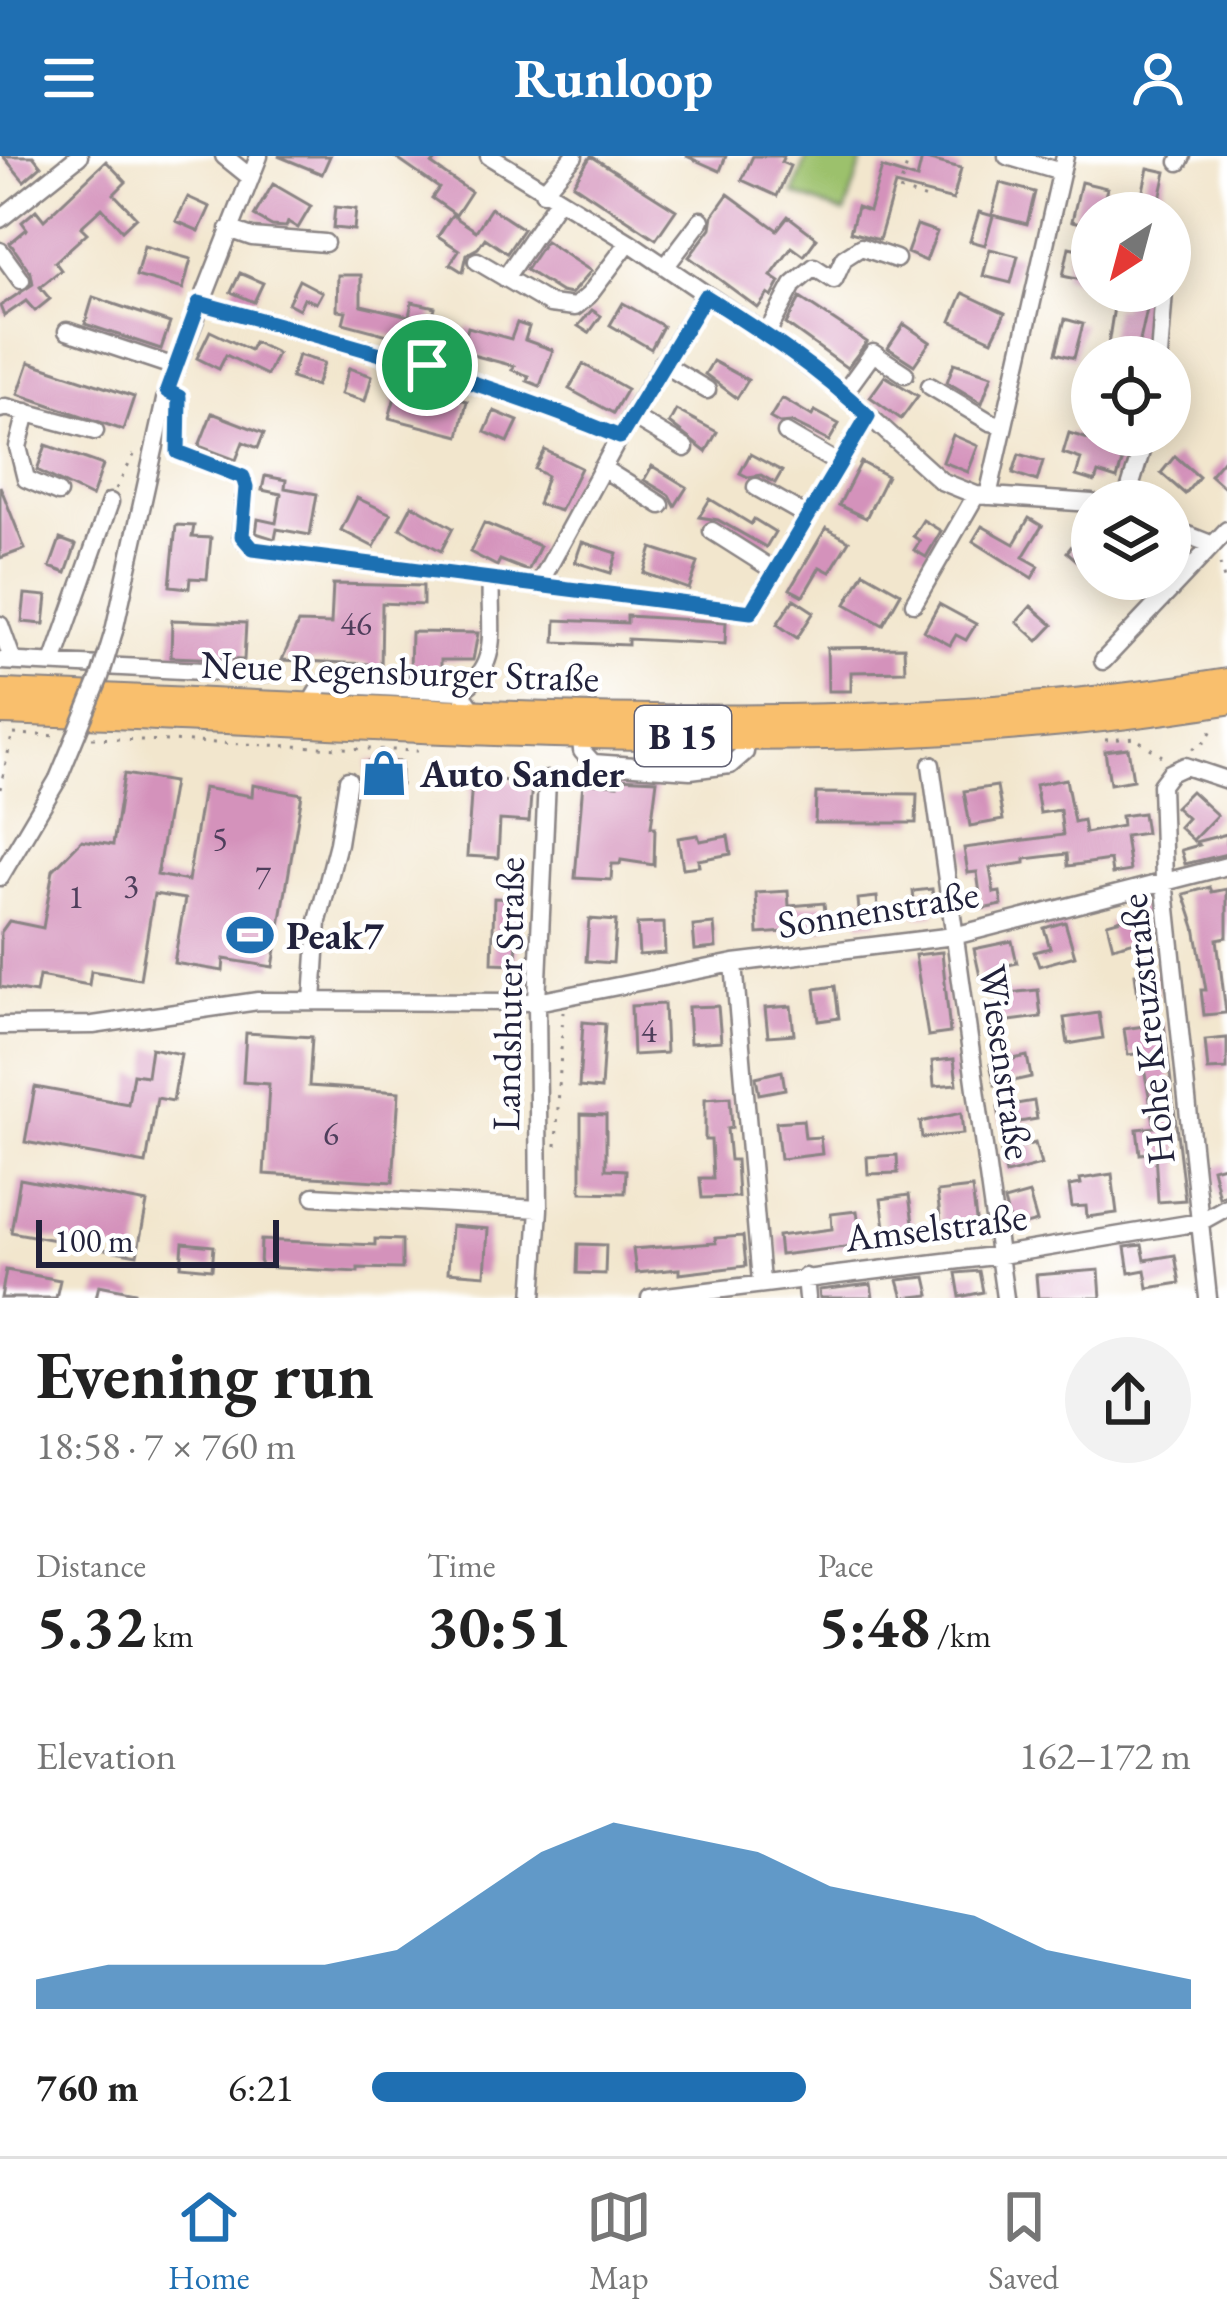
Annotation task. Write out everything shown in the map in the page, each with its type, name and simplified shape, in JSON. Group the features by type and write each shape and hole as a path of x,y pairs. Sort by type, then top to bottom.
{"highway":[{"name":"Neue Regensburger Straße","path":"0,692 310,704 466,700 815,718 1090,701 1227,681"},
{"name":"Neue Regensburger Straße","path":"6,723 137,716 746,737 948,732 1222,711"}],"street":[{"path":"0,219 79,156"},
{"path":"224,156 250,177"},
{"path":"0,877 58,779 86,716 114,631 167,391 259,156"},
{"path":"489,156 629,242 766,335 844,393 940,481 982,496 1071,502"},
{"path":"505,278 574,156"},
{"path":"914,603 982,496 1004,425 1063,164 1007,156"},
{"path":"666,266 701,220"},
{"path":"229,229 252,238 325,243"},
{"path":"477,261 550,304 575,308 590,296 629,242"},
{"path":"766,335 793,285 814,268 834,280 844,258 860,247 896,259"},
{"path":"0,251 21,280"},
{"path":"538,586 662,363 705,296"},
{"path":"199,303 427,365 527,398 620,437"},
{"path":"67,332 175,367"},
{"path":"844,393 873,352 905,374"},
{"path":"662,363 707,390"},
{"path":"931,386 990,422 1004,425"},
{"path":"0,409 6,406 95,431"},
{"path":"27,412 18,447 26,479 58,493"},
{"path":"632,416 685,448"},
{"path":"243,477 242,536 253,549 751,612 868,416"},
{"path":"786,433 839,464"},
{"path":"602,468 661,506"},
{"path":"756,487 807,516"},
{"path":"53,663 110,502"},
{"path":"1103,661 1227,530"},
{"path":"712,531 775,571"},
{"path":"1191,536 1214,545"},
{"path":"466,700 488,664 491,580"},
{"path":"0,626 6,661 264,674"},
{"path":"1187,759 1227,780"},
{"name":"Hohe Kreuzstraße","path":"1187,759 1161,785 1165,880 1208,1298"},
{"name":"Wiesenstraße","path":"931,765 1004,1298"},
{"path":"313,1000 318,921 348,780"},
{"name":"Landshuter Straße","path":"533,1298 539,1209 537,1002 547,780"},
{"name":"Sonnenstraße","path":"0,1026 93,1025 258,1000 537,1002 734,963 954,936 1227,866"},
{"path":"734,963 761,1282"},
{"path":"314,1196 539,1209"},
{"name":"Amselstraße","path":"650,1298 1001,1255 1200,1222 1227,1207"},
{"path":"805,1277 806,1298"}],"path":[{"path":"910,156 899,190 927,199"},
{"path":"167,391 179,397 181,405 178,452 243,477"},
{"path":"110,502 137,450 154,440"},
{"path":"1214,545 1227,591"},
{"path":"1187,759 1206,741 1222,711"},
{"path":"0,789 6,723"}],"green space":[{"path":"807,156 864,156 845,214 794,194"}],"building":[{"path":"3,156 33,156 41,166 24,181"},
{"path":"278,156 330,156 322,174"},
{"path":"393,156 439,156 432,165 471,192 456,215 432,198 439,188"},
{"path":"591,156 676,210 656,239 573,184"},
{"path":"686,156 726,156 720,171"},
{"path":"753,156 784,156 781,162 790,166 777,196 742,180"},
{"path":"922,158 961,168 953,200 895,185 879,240 850,232 857,207 869,211 882,168 917,179"},
{"path":"106,161 126,182 114,194 136,217 122,230 102,208 81,227 87,233 55,262 61,270 40,287 50,299 35,311 26,301 4,316 0,306 33,284 31,273 10,243 27,229 22,222 36,210 44,220"},
{"path":"1148,168 1166,172 1162,192 1143,192"},
{"path":"1081,182 1107,188 1106,192 1079,192"},
{"path":"1000,183 1035,192 1027,224 992,215"},
{"path":"273,184 311,206 298,228 288,222 286,227 272,226 254,216"},
{"path":"728,194 777,230 788,216 817,238 804,256 792,247 771,276 780,282 772,297 768,294 758,308 689,257"},
{"path":"188,197 210,207 199,231 176,221"},
{"path":"335,207 356,209 354,230 333,228"},
{"path":"491,208 523,229 507,253 485,238 467,254 463,272 450,264 459,250 438,236 452,215 476,231"},
{"path":"979,212 993,216 985,245 970,241"},
{"path":"917,225 937,232 926,261 907,253"},
{"path":"545,241 591,271 571,294 526,270"},
{"path":"144,246 191,259 183,289 136,276"},
{"path":"1069,247 1071,247 1071,278 1063,276"},
{"path":"990,249 1018,256 1011,283 983,276"},
{"path":"240,273 263,283 254,302 231,292"},
{"path":"338,275 361,275 361,305 409,316 412,302 435,307 425,345 343,323 346,311 337,310"},
{"path":"299,280 322,292 316,303 304,298 299,309 288,303"},
{"path":"963,293 1005,313 992,340 951,321"},
{"path":"93,297 170,323 161,349 85,324"},
{"path":"800,298 867,342 847,368 786,324"},
{"path":"623,303 663,326 651,349 610,325"},
{"path":"592,310 601,316 589,333 578,326"},
{"path":"1113,312 1146,312 1141,336 1109,336"},
{"path":"1065,319 1083,324 1080,336 1071,336 1071,357 1056,353"},
{"path":"517,323 529,327 525,340 553,350 540,386 512,370 514,366 461,352 468,327 511,339"},
{"path":"904,324 930,342 914,365 888,348"},
{"path":"210,331 250,350 254,342 277,353 267,375 226,355 219,369 197,358"},
{"path":"298,355 324,363 316,386 291,378"},
{"path":"713,361 748,380 737,398 705,374"},
{"path":"29,362 134,397 123,430 18,394"},
{"path":"954,363 992,375 982,403 947,382"},
{"path":"583,364 627,389 613,413 569,389"},
{"path":"349,368 372,376 365,401 341,394"},
{"path":"885,376 918,396 901,419 870,397"},
{"path":"399,383 467,401 459,436 389,418"},
{"path":"782,398 812,416 815,411 839,424 829,441 791,422 770,418"},
{"path":"676,410 717,432 706,452 669,423"},
{"path":"494,411 518,421 508,442 485,432"},
{"path":"212,413 264,433 258,448 243,442 236,460 199,446"},
{"path":"1069,433 1071,434 1071,456 1063,453"},
{"path":"953,435 978,446 968,472 943,462"},
{"path":"46,445 103,465 92,497 37,470"},
{"path":"545,450 581,468 560,511 538,504 547,476 535,469"},
{"path":"750,454 782,471 775,483 761,475 740,473"},
{"path":"1019,454 1043,461 1037,481 1013,473"},
{"path":"1227,455 1227,490 1210,475"},
{"path":"1072,456 1124,456 1117,479 1098,473 1096,480 1076,476 1081,459"},
{"path":"1175,456 1199,477 1191,487 1191,480 1169,480 1161,473"},
{"path":"861,462 887,476 866,518 839,505"},
{"path":"652,466 687,487 675,506 669,495 644,480"},
{"path":"265,476 286,480 285,488 317,494 310,535 277,529 275,539 256,533 258,519 276,523 281,494 262,490"},
{"path":"0,486 25,549 0,558"},
{"path":"357,498 391,514 374,547 341,530"},
{"path":"710,499 751,524 754,519 775,532 766,547 718,520 699,517"},
{"path":"412,505 453,528 441,551 400,528"},
{"path":"1029,518 1042,526 1023,557 1039,566 1032,578 973,541 982,526 1014,544"},
{"path":"923,520 941,531 926,557 914,550 920,541 913,536"},
{"path":"484,523 540,546 528,571 500,560 497,566 470,552"},
{"path":"176,525 194,526 192,537 211,538 207,579 190,578 189,588 170,586"},
{"path":"826,528 849,541 830,572 820,567 803,596 790,589"},
{"path":"60,539 76,545 66,573 50,567"},
{"path":"582,542 617,553 611,573 575,562"},
{"path":"652,548 698,563 689,589 644,573"},
{"path":"864,572 901,593 883,625 846,604"},
{"path":"333,584 423,586 423,605 382,603 381,672 410,672 411,632 478,633 473,660 441,660 441,677 368,674 368,664 282,660 298,623 331,624"},
{"path":"25,594 47,596 44,624 22,622"},
{"path":"794,599 814,612 797,638 777,624"},
{"path":"939,604 976,624 966,640 956,635 950,645 924,631"},
{"path":"1031,606 1053,625 1038,641 1017,622"},
{"path":"627,616 726,622 725,644 628,639 628,645 555,642 556,620 627,623"},
{"path":"172,620 246,623 244,660 171,657"},
{"path":"904,647 905,671 851,672 851,691 828,691 827,648"},
{"path":"1128,748 1133,780 1110,784 1105,751"},
{"name":"Auto Sander","path":"368,761 401,762 401,785 367,783"},
{"path":"124,774 173,782 157,875 188,881 203,788 252,796 253,785 302,794 273,967 224,959 223,971 174,963 185,899 154,894 140,979 91,971 89,985 39,976 36,993 0,987 1,932 9,921 43,928 53,870 82,840 113,845"},
{"path":"617,778 657,780 651,827 655,827 654,865 621,860 612,864 611,880 575,878 583,782 617,785"},
{"path":"472,779 532,782 529,822 500,820 498,858 467,856"},
{"path":"1066,779 1074,822 1083,820 1085,833 1122,826 1121,816 1143,813 1146,833 1125,836 1130,871 1112,874 1110,860 1068,866 1067,854 1025,859 1025,863 990,868 994,893 1000,892 1002,905 982,909 977,872 968,873 964,848 1063,835 1060,810 1040,813 1035,785"},
{"path":"997,786 1003,820 970,826 964,791"},
{"path":"1191,791 1217,815 1193,840 1179,827 1187,818 1175,807"},
{"path":"816,793 917,794 916,823 815,823"},
{"path":"1227,834 1227,854 1185,864 1181,850"},
{"path":"698,835 700,841 728,836 731,854 683,868 678,838"},
{"path":"1210,887 1212,892 1227,889 1227,937 1217,939 1226,1013 1204,1015 1201,990 1206,990 1184,894"},
{"path":"932,889 935,914 916,916 913,891"},
{"path":"788,891 789,906 824,903 827,929 758,934 756,893"},
{"path":"877,897 879,921 860,923 858,899"},
{"path":"494,898 518,899 516,964 492,963"},
{"path":"1148,905 1154,930 1113,947 1107,923"},
{"path":"589,919 616,921 613,963 586,961"},
{"path":"1065,922 1075,956 1039,966 1034,952 1050,948 1044,928"},
{"path":"664,923 665,953 639,955 637,924"},
{"path":"714,924 716,948 695,950 693,926"},
{"path":"1012,941 1017,963 1004,966 1006,976 981,981 974,949"},
{"path":"942,952 950,1033 928,1036 915,955"},
{"path":"1155,971 1159,993 1138,996 1135,974"},
{"path":"835,986 839,1018 819,1021 815,989"},
{"path":"1038,990 1041,1017 1001,1022 998,994"},
{"path":"664,1004 666,1053 633,1055 631,1006"},
{"path":"718,1006 721,1041 690,1043 688,1007"},
{"path":"791,1006 794,1034 768,1036 765,1008"},
{"path":"1099,1013 1103,1038 1068,1044 1064,1018"},
{"path":"583,1022 605,1024 601,1089 579,1087"},
{"path":"1164,1023 1185,1200 1158,1202 1155,1152 1140,1154 1137,1129 1155,1127 1141,1053 1128,1055 1124,1029"},
{"path":"246,1033 312,1037 309,1086 399,1092 393,1182 264,1174 269,1084 243,1082"},
{"path":"1227,1038 1227,1069 1208,1070 1205,1040"},
{"path":"151,1048 181,1054 173,1101 157,1098 146,1164 25,1142 35,1087 128,1104 133,1074 147,1076"},
{"path":"1027,1056 1031,1077 995,1085 990,1064"},
{"path":"954,1059 957,1084 934,1086 932,1061"},
{"path":"782,1071 785,1089 759,1094 756,1077"},
{"path":"730,1097 732,1128 727,1129 730,1160 736,1160 738,1197 702,1198 700,1178 713,1178 711,1140 705,1140 705,1099"},
{"path":"1034,1101 1037,1119 1001,1125 998,1107"},
{"path":"961,1113 963,1134 922,1138 920,1122"},
{"path":"581,1114 606,1115 606,1169 626,1170 625,1193 581,1192"},
{"path":"803,1120 805,1138 820,1137 822,1154 780,1159 776,1122"},
{"path":"1035,1143 1041,1165 1006,1174 1001,1152"},
{"path":"897,1155 898,1173 868,1174 867,1157"},
{"path":"1227,1164 1227,1194 1219,1197 1212,1168"},
{"path":"1112,1174 1117,1213 1087,1217 1086,1206 1072,1207 1069,1186 1081,1184 1080,1179"},
{"path":"20,1179 147,1203 137,1255 11,1232"},
{"path":"972,1188 977,1228 942,1232 937,1192"},
{"path":"1029,1194 1037,1222 1011,1229 1004,1201"},
{"path":"909,1195 914,1230 886,1234 881,1199"},
{"path":"857,1211 862,1245 780,1255 778,1236 832,1229 831,1214"},
{"path":"451,1226 488,1229 485,1275 448,1272"},
{"path":"743,1236 746,1266 679,1274 679,1269 636,1273 633,1249 716,1243 715,1238"},
{"path":"375,1239 402,1240 402,1269 358,1268 358,1272 260,1267 261,1240 375,1245"},
{"path":"183,1243 214,1246 212,1269 181,1266"},
{"path":"578,1244 606,1245 605,1274 577,1273"},
{"path":"1142,1245 1145,1260 1175,1255 1180,1283 1148,1288 1145,1270 1129,1273 1125,1247"},
{"path":"6,1270 60,1280 56,1298 1,1298"},
{"path":"1099,1270 1101,1298 1038,1298 1036,1275"},
{"path":"979,1271 983,1292 960,1297 956,1273"},
{"path":"926,1277 930,1295 903,1298 898,1280"},
{"path":"871,1284 873,1298 820,1298 819,1290"},
{"path":"99,1285 135,1292 135,1298 96,1298"}],"place":[{"name":"Auto Sander","path":"384,773"},
{"name":"Peak7","path":"250,935"}],"route":[{"path":"705,296 766,335 868,416 751,612 253,549 242,536 243,477 178,452 181,405 179,397 167,391 199,303 427,365 527,398 620,437 705,296"}]}
